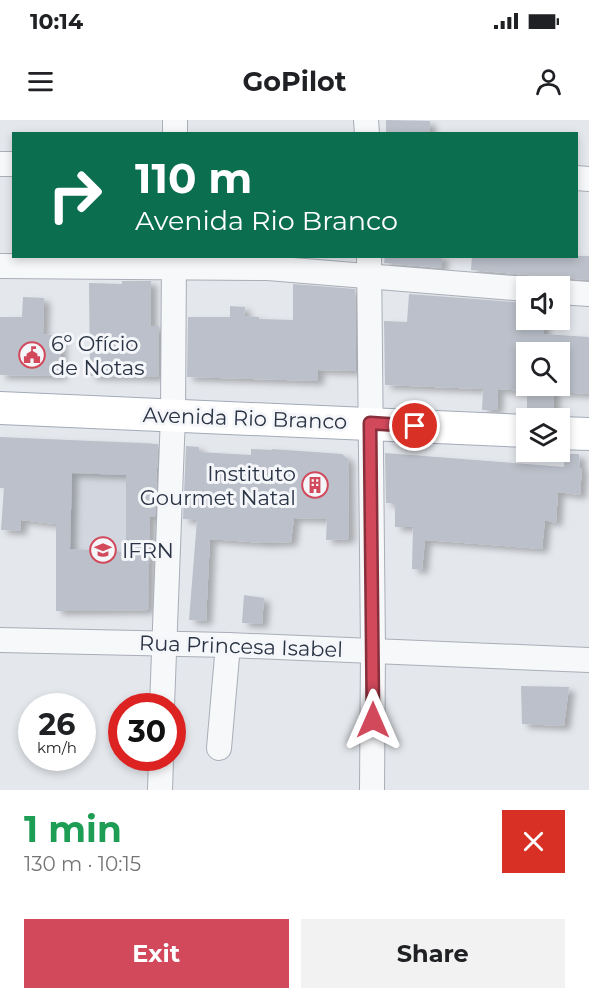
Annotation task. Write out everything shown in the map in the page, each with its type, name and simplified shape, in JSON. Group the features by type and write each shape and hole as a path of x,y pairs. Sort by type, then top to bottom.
{"main road":[{"name":"Avenida Rio Branco","path":"0,408 516,430"},
{"path":"570,433 589,434"}],"street":[{"path":"162,693 173,415 174,262"},
{"path":"0,266 174,262 268,268 369,267 516,288"},
{"path":"369,267 373,650 372,790"},
{"path":"570,293 589,294"},
{"name":"Rua Princesa Isabel","path":"0,640 228,645 589,660"},
{"path":"219,748 228,645"},
{"path":"160,790 161,771"}],"shaded area":[{"name":"IFRN","path":"40,439 151,443 148,610 56,611 56,522"}],"building":[{"path":"386,120 430,121 430,132 386,132"},
{"path":"578,256 589,256 589,280 570,279 570,276 471,270 472,258 578,258"},
{"path":"385,258 442,258 442,268 384,263"},
{"path":"122,281 151,281 151,326 159,326 159,377 90,376 89,283 122,284"},
{"path":"293,284 355,289 356,371 318,370 318,381 187,377 188,317 230,317 230,306 245,307 244,316 293,320"},
{"path":"409,294 516,302 516,330 544,330 544,334 589,337 589,394 570,393 570,342 516,342 516,390 498,389 497,410 482,410 483,389 385,385 384,321 407,322"},
{"path":"23,297 44,298 43,334 61,336 61,376 0,375 0,317 22,317"},
{"path":"527,396 554,396 554,408 527,408"},
{"name":"IFRN","path":"0,437 158,444 155,517 150,517 148,610 56,611 56,524 21,520 21,531 1,530 4,488 0,488","holes":["72,473 126,475 126,552 70,549"]},
{"path":"186,446 199,447 199,452 251,455 251,449 342,454 348,459 349,539 326,540 327,519 294,518 291,542 265,543 210,539 206,621 189,620 197,520 183,519"},
{"path":"385,453 564,467 564,462 570,462 570,454 579,454 580,468 582,468 580,495 558,492 556,523 545,520 542,549 425,540 422,570 412,569 413,527 395,527 395,503 386,503"},
{"path":"244,595 264,598 262,624 242,623"},
{"path":"521,686 569,687 564,726 522,724"}],"place":[{"name":"6º Ofício de Notas","path":"32,355"},
{"name":"Instituto Gourmet Natal","path":"315,485"},
{"name":"IFRN","path":"103,550"}],"route":[{"path":"373,720 370,423 415,426"}]}
